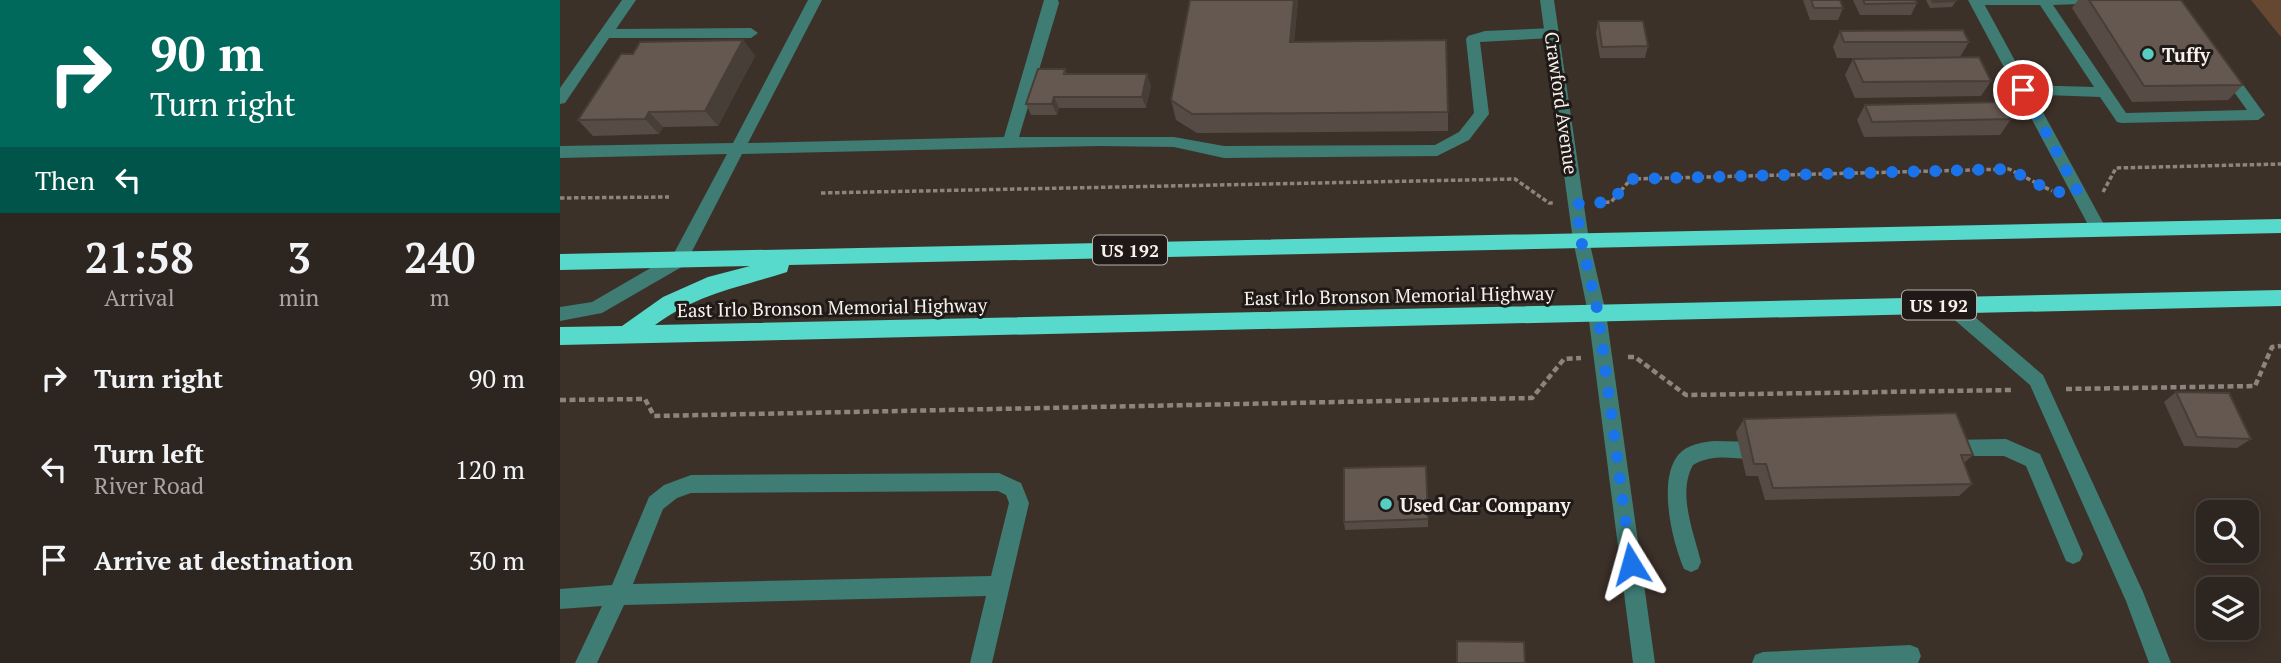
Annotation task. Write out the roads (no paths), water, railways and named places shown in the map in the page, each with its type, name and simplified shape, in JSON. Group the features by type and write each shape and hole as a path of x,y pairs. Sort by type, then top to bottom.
{"highway":[{"name":"US 192","path":"560,262 2281,226"},
{"path":"627,334 670,303 715,283 816,257"},
{"name":"East Irlo Bronson Memorial Highway","path":"560,336 2281,298"}],"street":[{"path":"560,99 629,0"},
{"path":"560,314 596,307 679,260 815,0"},
{"path":"1010,142 1051,0"},
{"name":"Crawford Avenue","path":"1547,0 1581,240 1598,313 1644,663"},
{"path":"2078,0 1976,1 2099,230"},
{"path":"2044,1 2122,118 2258,116 2220,63"},
{"path":"606,34 751,33"},
{"path":"560,152 1010,142 1174,142 1224,152 1437,150 1464,136 1482,114 1473,39 1552,33"},
{"path":"2023,90 2105,92"},
{"path":"1949,305 2037,380 2136,599 2160,663"},
{"path":"1926,448 2006,447 2033,460 2073,554"},
{"path":"1691,562 1677,495 1680,466 1688,456 1714,449 1781,451"},
{"path":"586,663 656,503 671,491 691,484 999,482 1014,489 1019,503 981,663"},
{"path":"560,599 618,594 999,586"},
{"path":"1763,663 1910,656"}],"place":[{"name":"Tuffy","path":"2148,54"},
{"name":"Used Car Company","path":"1386,504"}]}
